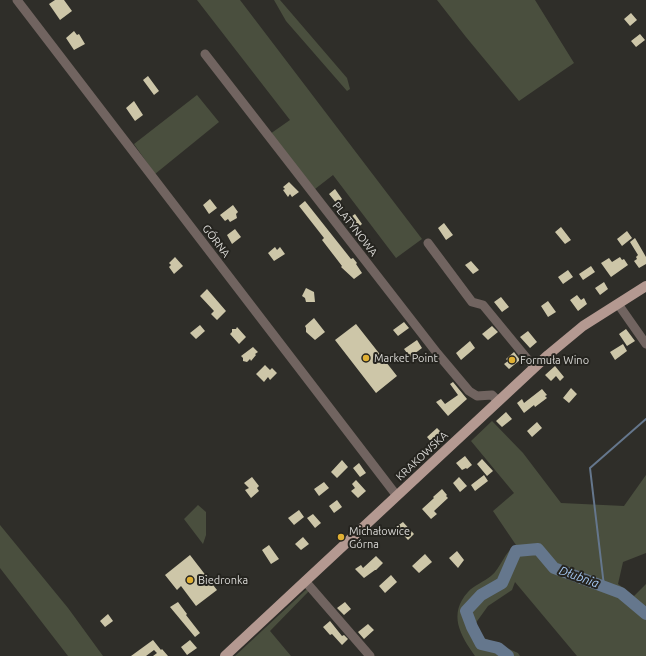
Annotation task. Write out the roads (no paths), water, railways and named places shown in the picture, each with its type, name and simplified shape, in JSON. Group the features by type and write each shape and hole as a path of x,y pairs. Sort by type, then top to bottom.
{"main road":[{"name":"KRAKOWSKA","path":"225,656 534,367 569,337 646,286"}],"street":[{"name":"GÓRNA","path":"17,0 397,496"},
{"name":"PLATYNOWA","path":"205,54 437,353 469,391 477,396 492,395 498,401"},
{"path":"428,243 472,302 483,305 534,367"},
{"path":"618,304 646,344"},
{"path":"305,581 370,656"}],"waterway":[{"path":"604,586 590,468 646,419"},
{"name":"Dłubnia","path":"508,656 498,648 481,644 466,611 481,595 502,583 516,551 538,549 554,568 621,593 646,614"}],"place":[{"name":"Market Point","path":"366,358"},
{"name":"Formuła Wino","path":"512,360"},
{"name":"Michałowice Górna","path":"341,537"},
{"name":"Biedronka","path":"190,580"}]}
